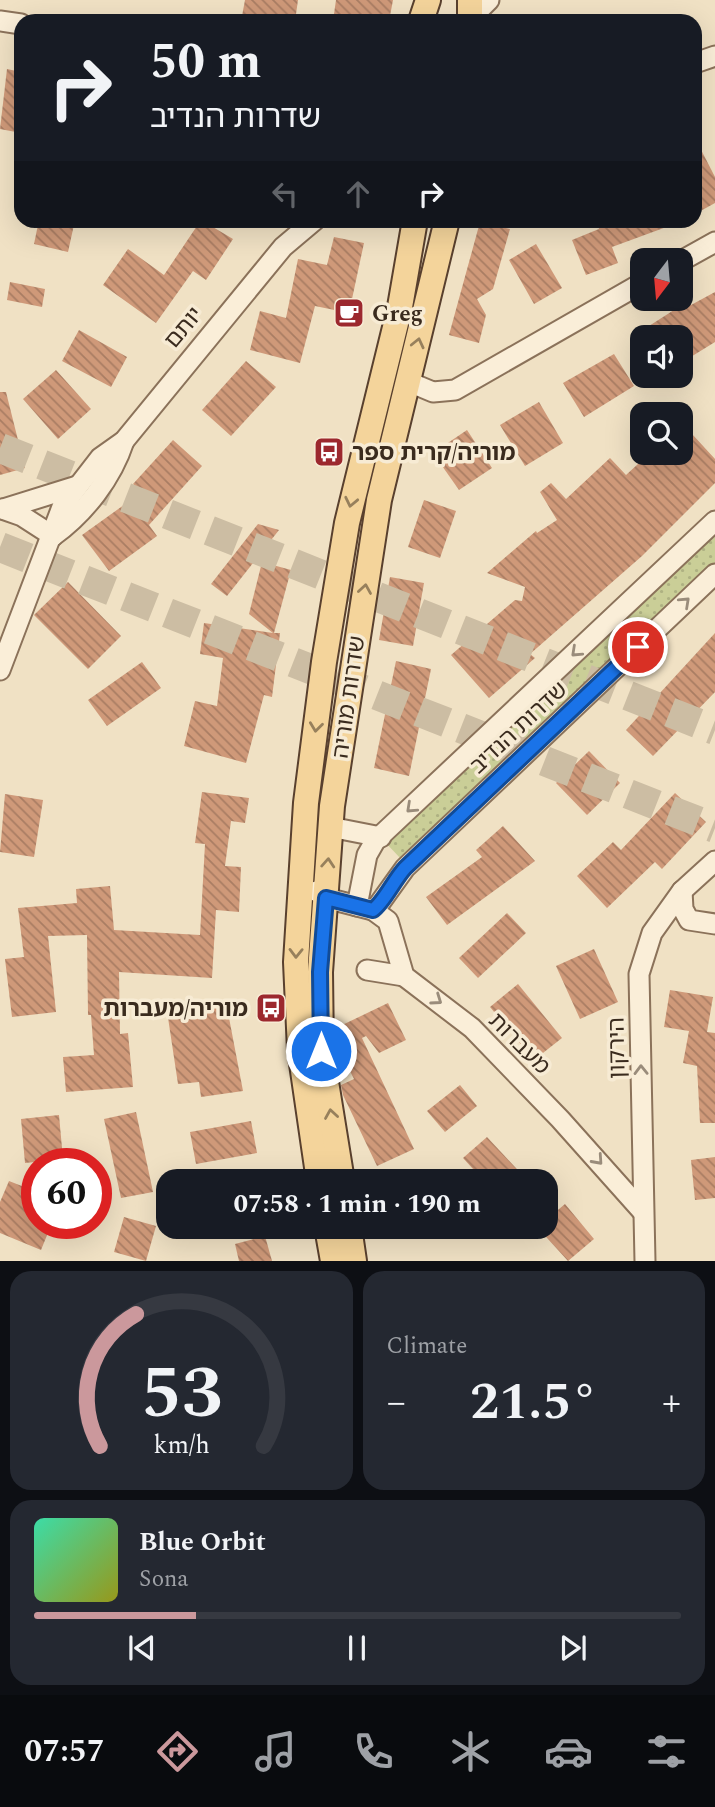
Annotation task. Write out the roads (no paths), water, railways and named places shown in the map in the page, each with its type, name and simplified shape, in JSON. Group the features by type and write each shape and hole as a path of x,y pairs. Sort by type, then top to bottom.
{"main road":[{"name":"שדרות מוריה","path":"317,1169 300,1050 296,962 306,803 347,523 400,307 414,228"},
{"name":"שדרות מוריה","path":"340,1169 321,1051 320,972 330,827 379,500 445,228"},
{"path":"329,1239 333,1261"},
{"path":"351,1239 354,1261"}],"street":[{"path":"470,13 489,0"},
{"name":"יותם","path":"0,670 62,507 100,458 124,441 283,247 294,228"},
{"name":"יותם","path":"283,247 306,228"},
{"path":"693,254 715,242"},
{"path":"409,382 433,392 455,390 630,290"},
{"name":"יותם","path":"53,536 76,520 117,463 124,441"},
{"path":"2,509 78,485"},
{"path":"2,509 22,516 53,536"},
{"name":"שדרות הנדיב","path":"365,908 368,855 381,836 715,520"},
{"name":"שדרות הנדיב","path":"365,908 715,574"},
{"path":"330,827 381,836"},
{"name":"הירקון","path":"645,1261 639,974 652,933 682,891 715,861"},
{"path":"303,862 311,886 326,898 365,908 388,921 404,976 367,970"},
{"path":"682,891 683,909 689,920 715,923"},
{"name":"מעברות","path":"404,976 472,1028 560,1119 643,1212"}],"tunnel":[{"path":"0,448 715,730"},
{"path":"0,547 715,828"}],"place":[{"name":"Greg","path":"349,313"},
{"name":"מוריה/קרית ספר","path":"329,452"},
{"name":"מוריה/מעברות","path":"271,1008"}]}
